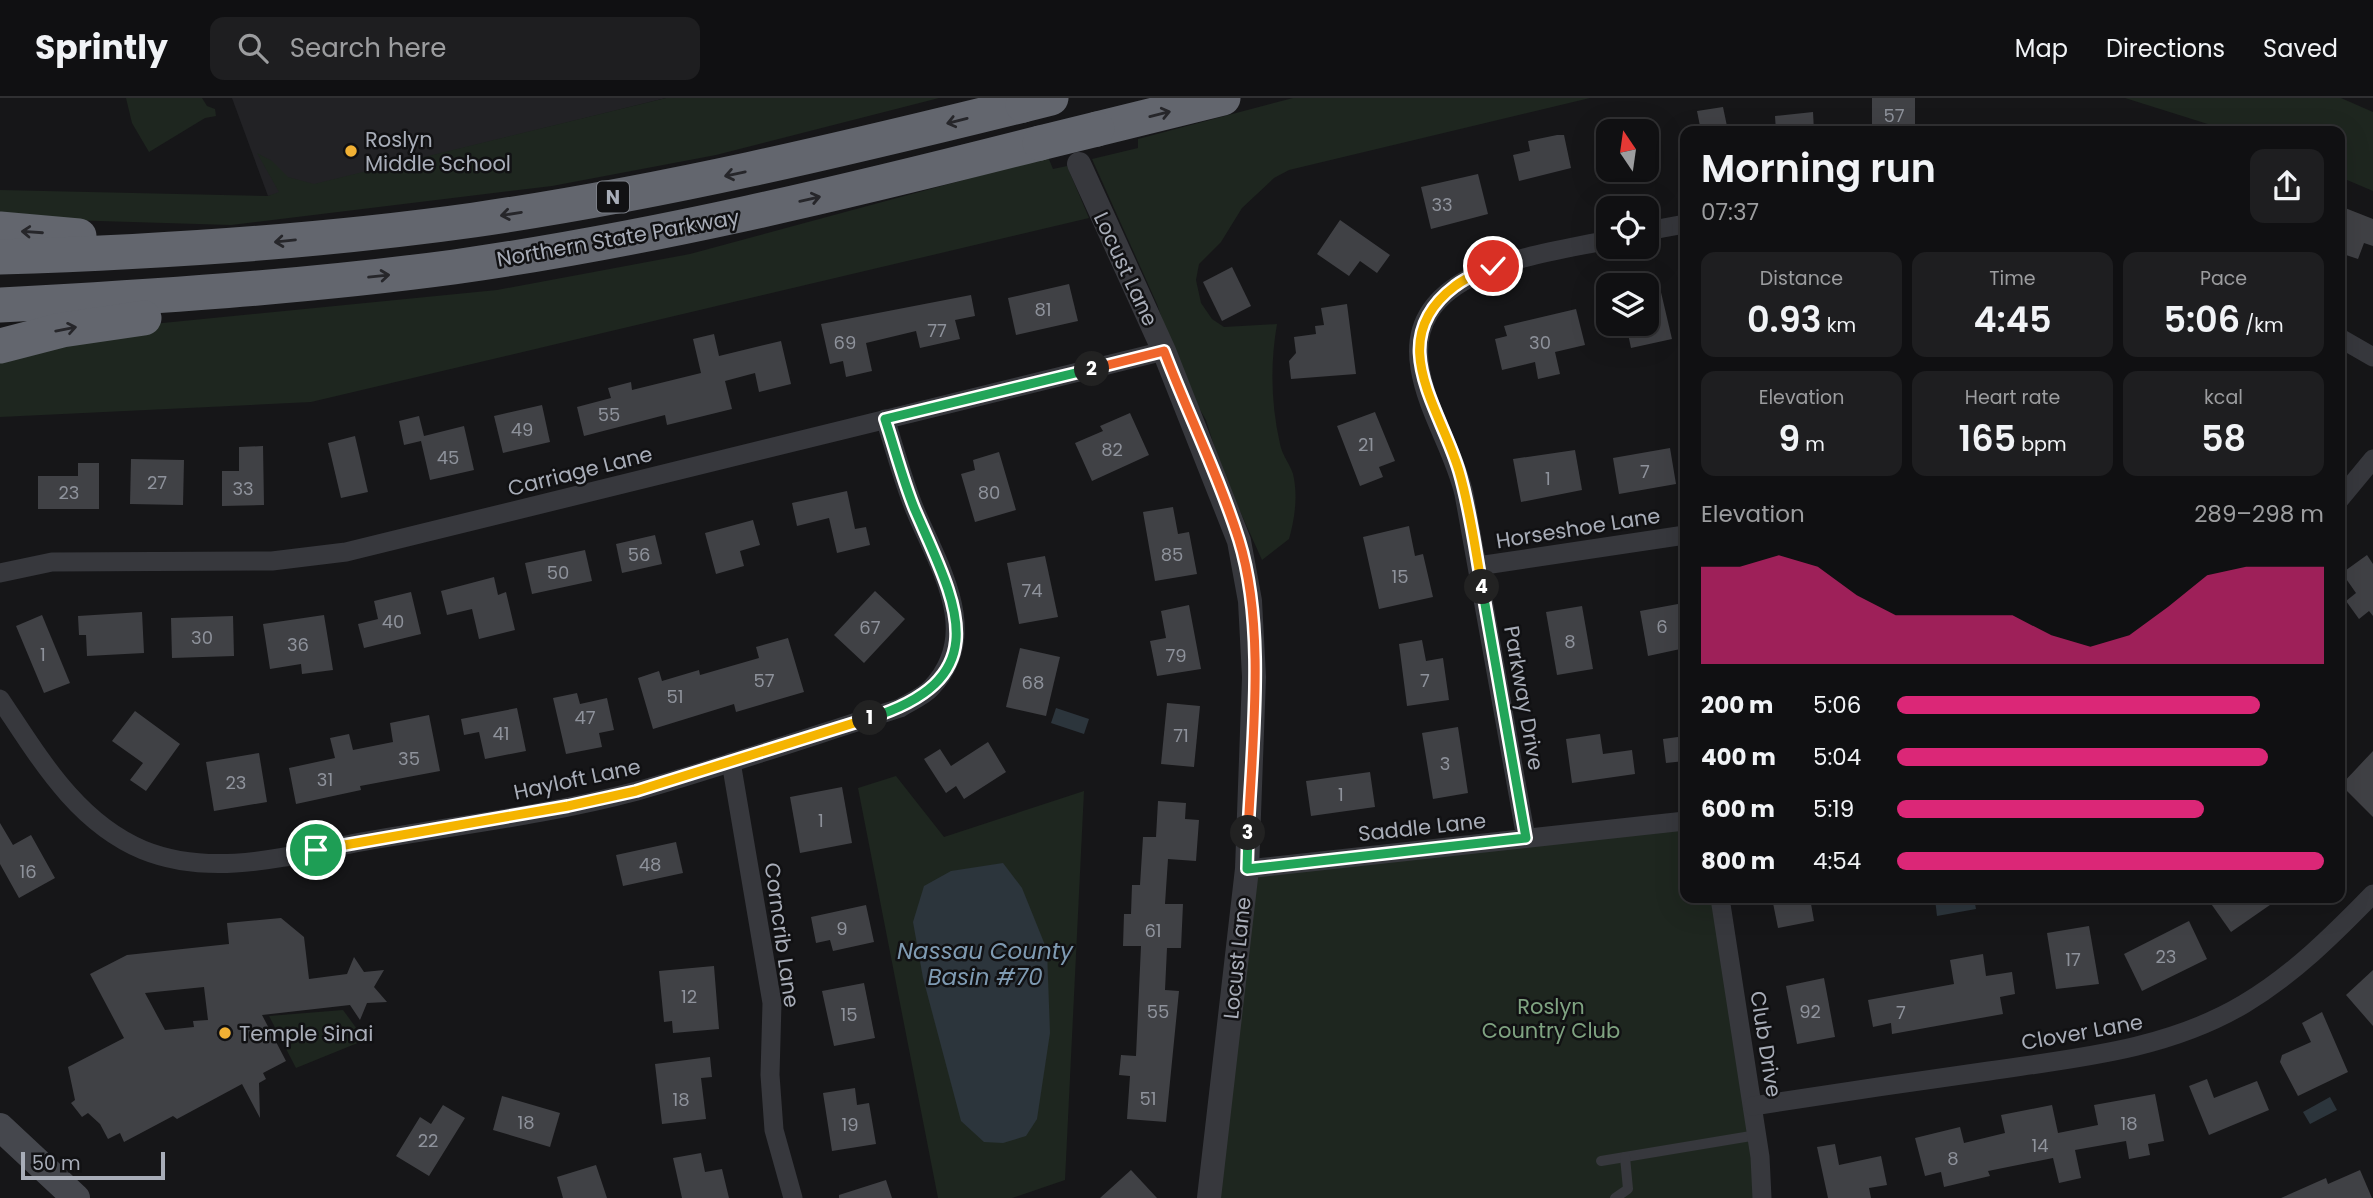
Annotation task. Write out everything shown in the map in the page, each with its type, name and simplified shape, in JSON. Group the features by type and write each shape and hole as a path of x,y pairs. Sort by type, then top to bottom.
{"highway":[{"name":"Northern State Parkway","path":"0,306 312,283 454,267 661,232 873,185 1223,98"},
{"name":"Northern State Parkway","path":"0,257 197,248 405,229 611,198 776,165 1037,101"},
{"path":"0,229 197,248"},
{"path":"0,346 62,330 169,315 312,283"}],"main road":[{"path":"0,1127 76,1198"}],"street":[{"name":"Locust Lane","path":"1079,164 1164,351 1239,541 1250,601 1254,677 1247,869 1209,1198"},
{"path":"1659,229 1680,225"},
{"name":"Parkway Drive","path":"1526,838 1459,471 1419,367 1423,327 1433,307 1455,285 1493,266 1596,243"},
{"path":"2345,341 2373,357"},
{"name":"Carriage Lane","path":"0,573 52,562 272,561 346,552 1164,351"},
{"name":"Hayloft Lane","path":"0,699 71,799 89,817 118,838 143,850 199,864 232,865 568,806 636,791 731,762 900,708 930,690 951,662 958,634 953,600 912,502 885,419"},
{"path":"2345,493 2373,459"},
{"name":"Horseshoe Lane","path":"1478,566 1680,536"},
{"name":"Corncrib Lane","path":"731,762 772,1003 770,1075 774,1130 793,1198"},
{"name":"Saddle Lane","path":"1247,869 1680,822"},
{"name":"Clover Lane","path":"1753,1106 2094,1055 2162,1040 2243,1005 2287,976 2325,943 2373,894"},
{"name":"Club Drive","path":"1721,903 1753,1106 1762,1198"}],"lane":[{"path":"1601,1161 1757,1135"},
{"path":"1615,1198 1628,1189 1625,1157"}],"shaded area":[{"name":"Roslyn Middle School","path":"232,98 666,98 268,196"}],"green space":[{"path":"126,98 202,98 207,106 215,109 216,116 205,118 149,152 132,123"},
{"path":"666,98 939,98 716,155 552,186 231,225 0,218 0,190 268,196 279,192 257,153 272,161 288,177 314,184"},
{"path":"1293,98 1590,98 1289,170 1274,178 1242,208 1221,242 1199,264 1196,280 1201,303 1212,319 1224,327 1277,324 1272,369 1273,399 1281,448 1293,474 1295,506 1289,539 1262,560 1222,471 1206,420 1183,381 1157,304 1092,159 1138,148 1138,139"},
{"path":"2125,98 2341,98 2373,112 2373,191 2345,179 2345,126 2214,126"},
{"path":"1048,157 1053,169 1067,166 1089,218 311,402 0,417 0,355 92,330 497,290 690,254"},
{"path":"896,776 944,837 1084,791 1065,1180 1012,1198 938,1198 858,788"},
{"name":"Roslyn Country Club","path":"1680,824 1680,903 1723,903 1762,1198 1209,1198 1247,869"},
{"path":"343,1010 365,1040 296,1068 269,1016"}],"water":[{"path":"1056,708 1089,719 1084,734 1051,723"},
{"name":"Nassau County Basin #70","path":"1003,863 1022,888 1047,950 1050,1033 1037,1119 1026,1136 1003,1143 984,1142 961,1121 923,978 913,922 924,886 951,871"},
{"path":"1935,903 1975,903 1976,909 1937,916"},
{"path":"2330,1097 2337,1110 2310,1124 2303,1112"}],"building":[{"path":"1872,98 1915,98 1915,126 1872,126"},
{"path":"1723,107 1727,126 1700,126 1697,111"},
{"path":"1813,112 1814,126 1776,126 1775,116"},
{"path":"1564,135 1571,168 1519,181 1513,155 1530,151 1528,141"},
{"path":"1478,174 1488,214 1431,229 1421,187"},
{"path":"2345,208 2373,219 2373,246 2364,243 2358,259 2345,255"},
{"path":"1340,220 1390,255 1377,273 1360,261 1349,276 1317,254"},
{"path":"1232,267 1251,306 1222,321 1203,282"},
{"path":"1069,284 1078,321 1016,335 1008,298"},
{"path":"1659,288 1672,339 1631,348 1628,336 1659,336"},
{"path":"971,295 975,316 955,320 960,339 920,348 916,331 866,343 872,371 846,377 843,361 830,364 821,324"},
{"path":"1347,304 1356,374 1291,379 1289,361 1296,353 1294,337 1316,334 1315,326 1324,325 1321,308"},
{"path":"1576,309 1585,345 1555,352 1560,374 1538,379 1535,362 1502,370 1495,339 1507,336 1504,326"},
{"path":"714,334 719,356 781,341 791,384 759,392 755,373 725,381 732,409 667,425 665,415 584,436 577,407 611,398 608,388 631,382 632,390 701,373 693,339"},
{"path":"542,405 550,442 503,453 494,416"},
{"path":"1375,412 1395,461 1379,467 1383,477 1360,486 1337,426"},
{"path":"1130,413 1149,455 1092,481 1075,443 1103,431 1100,426"},
{"path":"419,416 424,436 464,426 474,470 430,480 421,441 404,445 399,421"},
{"path":"355,436 368,492 341,498 328,443"},
{"path":"263,446 264,505 222,506 222,471 239,471 239,447"},
{"path":"1670,448 1676,484 1619,494 1613,458"},
{"path":"1575,450 1582,490 1521,502 1513,459"},
{"path":"999,452 1016,510 975,522 961,474 975,470 973,460"},
{"path":"131,459 184,460 183,505 130,504"},
{"path":"78,463 99,463 99,509 38,509 38,476 78,476"},
{"path":"847,491 855,529 866,527 870,545 837,553 829,518 797,526 792,503"},
{"path":"1173,507 1178,534 1189,532 1197,574 1155,581 1143,512"},
{"path":"753,520 760,545 740,551 744,566 716,574 705,533"},
{"path":"1409,526 1415,556 1423,554 1433,597 1379,609 1363,537"},
{"path":"655,535 662,564 622,573 616,544"},
{"path":"585,550 592,581 532,594 525,563"},
{"path":"2367,555 2373,564 2373,616 2369,611 2359,619 2346,601 2356,593 2345,577 2345,571"},
{"path":"1045,556 1058,617 1019,624 1007,563"},
{"path":"494,577 498,595 506,592 515,630 479,639 472,609 447,615 441,591"},
{"path":"875,591 905,619 864,663 834,635"},
{"path":"411,592 421,634 364,648 358,624 378,619 374,601"},
{"path":"1678,604 1680,649 1648,656 1640,611"},
{"path":"1189,605 1201,669 1157,676 1150,641 1166,638 1161,611"},
{"path":"1582,606 1593,669 1557,675 1546,612"},
{"path":"142,612 144,653 87,656 86,635 79,635 78,616"},
{"path":"42,615 70,683 44,693 16,626"},
{"path":"324,615 333,670 302,674 301,664 270,669 263,624"},
{"path":"233,616 234,656 172,658 171,618"},
{"path":"788,638 804,692 736,712 734,704 653,729 638,678 659,671 662,681 699,670 700,675 759,658 756,647"},
{"path":"1422,640 1426,661 1443,658 1449,700 1407,706 1399,644"},
{"path":"1020,648 1060,657 1046,716 1006,707"},
{"path":"577,693 580,704 607,698 614,730 599,733 602,747 566,754 553,698"},
{"path":"1167,703 1200,706 1194,767 1161,764"},
{"path":"517,708 526,751 485,759 479,732 464,735 461,719"},
{"path":"135,711 180,744 146,791 130,780 143,763 112,741"},
{"path":"429,715 440,771 360,786 361,790 296,804 289,768 335,758 330,738 349,734 353,750 393,742 390,723"},
{"path":"1458,727 1468,793 1433,799 1422,733"},
{"path":"1600,734 1603,754 1632,750 1635,774 1572,783 1566,739"},
{"path":"1680,737 1680,762 1666,763 1663,739"},
{"path":"988,742 1006,772 964,799 956,786 946,793 924,759 940,749 951,766"},
{"path":"2373,751 2373,817 2345,789 2345,781"},
{"path":"259,753 267,802 214,811 206,762"},
{"path":"1370,772 1375,807 1311,816 1306,781"},
{"path":"842,787 852,843 800,853 790,797"},
{"path":"1158,801 1186,803 1185,819 1199,820 1196,861 1168,859 1165,904 1183,904 1181,948 1167,948 1165,990 1179,991 1166,1122 1127,1119 1130,1076 1119,1075 1121,1055 1136,1056 1141,946 1123,946 1124,914 1131,914 1132,885 1140,885 1143,837 1156,837"},
{"path":"0,823 13,845 31,835 55,878 19,898 0,864"},
{"path":"676,842 683,873 623,886 616,855"},
{"path":"1773,903 1811,903 1814,921 1778,928"},
{"path":"2211,903 2273,903 2231,932"},
{"path":"866,905 874,942 833,951 830,940 816,943 811,917"},
{"name":"Temple Sinai","path":"281,918 304,937 309,979 347,974 354,957 364,972 384,970 374,987 387,1002 367,1003 360,1020 350,1005 262,1015 286,1061 263,1073 266,1079 259,1083 260,1118 242,1084 177,1119 173,1116 124,1142 120,1133 108,1139 100,1124 88,1113 82,1117 71,1103 75,1100 68,1067 124,1038 90,974 127,955 229,944 227,923","holes":["204,987 208,1020 193,1021 194,1027 165,1030 145,993"]},
{"path":"2189,921 2207,959 2142,991 2124,954"},
{"path":"2089,926 2099,984 2056,989 2047,933"},
{"path":"1983,954 1986,976 2012,972 2015,994 2000,997 2003,1014 1892,1034 1891,1023 1873,1027 1868,1000 1954,984 1950,960"},
{"path":"714,966 719,1029 673,1033 672,1021 664,1022 659,971"},
{"path":"2373,970 2373,1026 2346,995"},
{"path":"1824,978 1835,1037 1797,1044 1786,986"},
{"path":"864,983 875,1038 834,1046 822,991"},
{"path":"2322,1012 2348,1072 2298,1096 2280,1062 2282,1055 2311,1042 2302,1023"},
{"path":"710,1057 712,1077 701,1078 706,1119 662,1124 655,1064"},
{"path":"2207,1079 2214,1098 2257,1081 2269,1110 2209,1135 2189,1086"},
{"path":"855,1088 857,1105 869,1103 876,1144 832,1151 823,1093"},
{"path":"2155,1094 2164,1141 2148,1144 2150,1155 2129,1159 2126,1141 2075,1150 2081,1178 2059,1183 2053,1158 1988,1171 1990,1176 1944,1187 1941,1172 1925,1176 1915,1138 1960,1127 1964,1143 2005,1133 2001,1115 2052,1105 2058,1133 2098,1125 2094,1105"},
{"path":"502,1096 560,1113 550,1147 493,1130"},
{"path":"443,1105 465,1118 429,1176 396,1156 420,1117 431,1124"},
{"path":"1835,1144 1839,1165 1881,1156 1887,1185 1869,1188 1871,1198 1828,1198 1817,1147"},
{"path":"701,1153 705,1172 722,1169 729,1198 682,1198 673,1158"},
{"path":"596,1165 607,1198 563,1198 557,1177"},
{"path":"1131,1170 1157,1198 1100,1198"},
{"path":"2360,1170 2372,1198 2281,1198 2326,1178 2328,1184"},
{"path":"886,1180 892,1198 839,1198 839,1195"}],"place":[{"name":"Roslyn Middle School","path":"351,151"},
{"name":"Temple Sinai","path":"225,1033"}],"route":[{"path":"316,850 568,806 636,791 900,708 930,690 951,662 958,634 953,600 912,502 885,419 1164,351 1239,541 1250,601 1254,677 1247,869 1526,838 1459,471 1419,367 1419,342 1433,307 1455,285 1493,266"}]}
